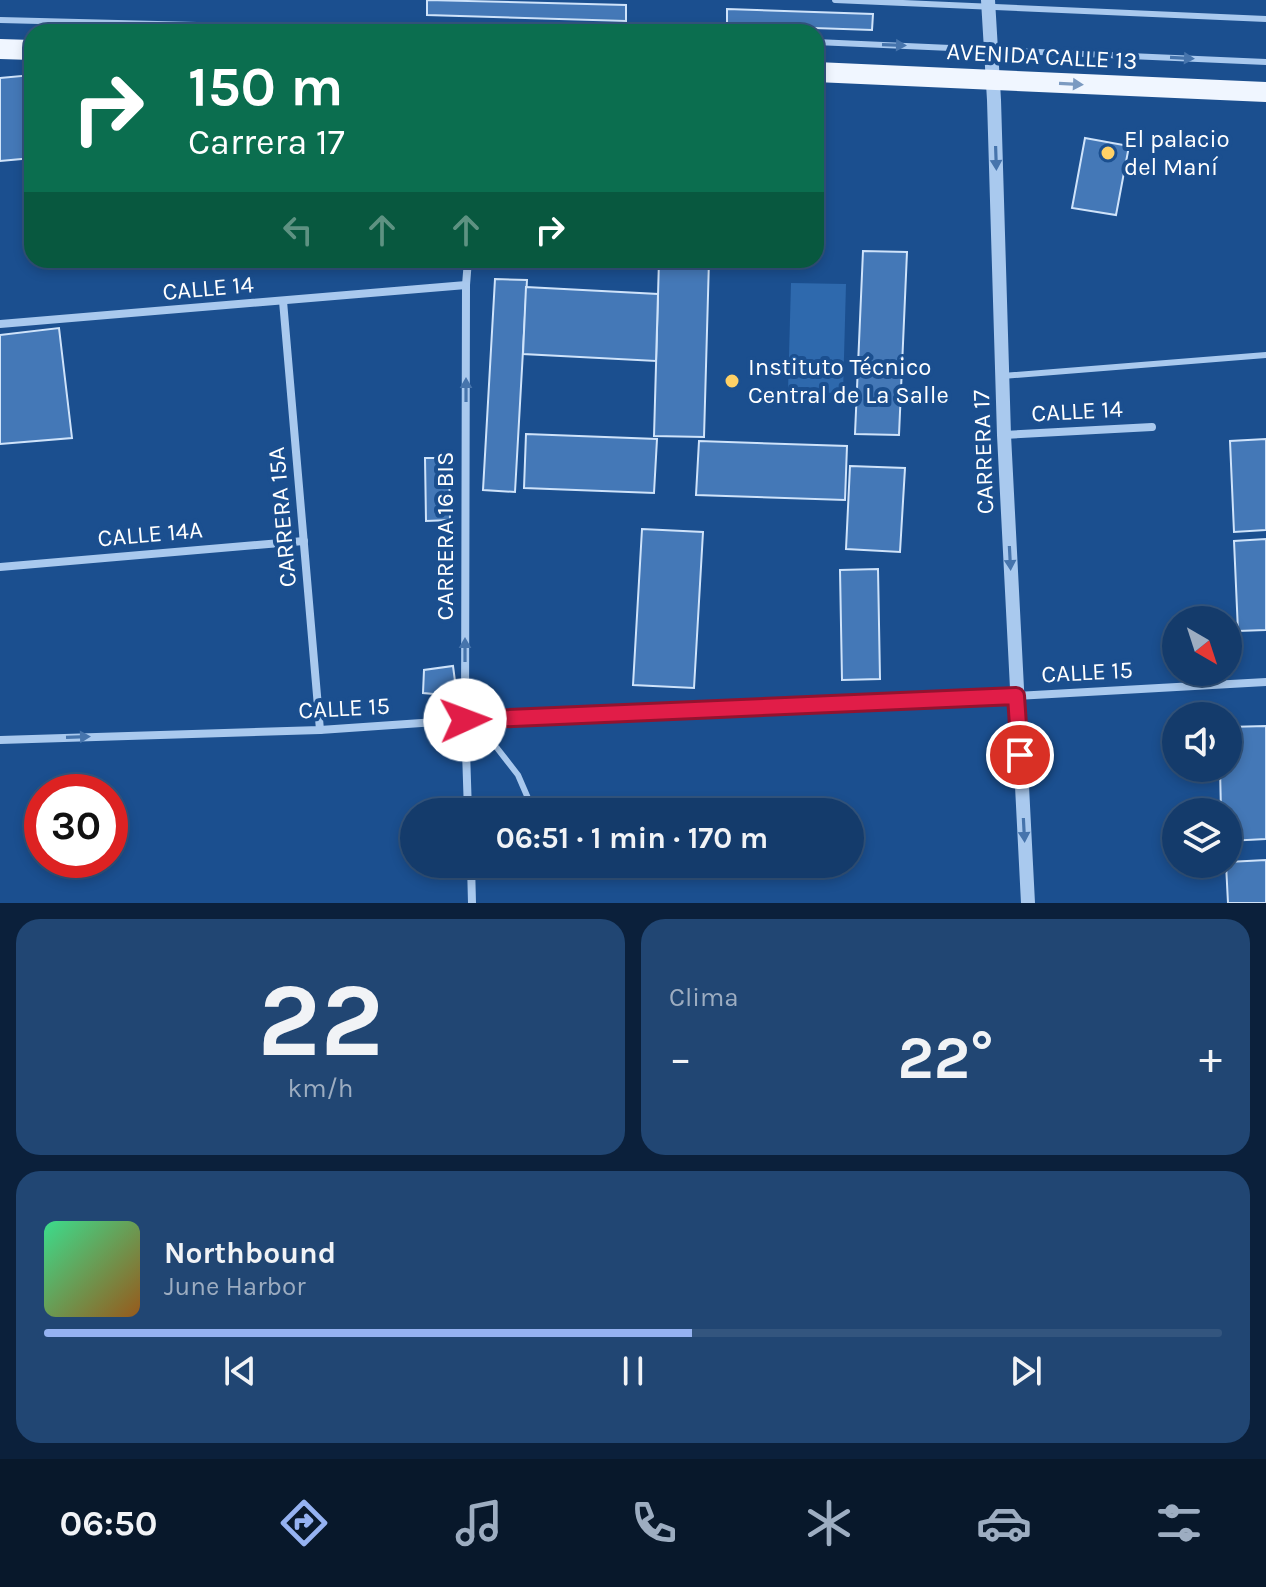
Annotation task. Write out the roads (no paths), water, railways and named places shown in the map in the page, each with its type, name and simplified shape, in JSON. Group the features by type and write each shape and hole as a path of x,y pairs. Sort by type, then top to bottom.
{"main road":[{"path":"0,49 24,50"},
{"name":"AVENIDA CALLE 13","path":"824,72 1266,92"}],"street":[{"name":"CARRERA 17","path":"988,3 1004,435 1028,903"},
{"name":"CARRERA 16 BIS","path":"467,268 465,720 468,798"},
{"name":"CALLE 14","path":"0,324 466,285"},
{"name":"CARRERA 15A","path":"283,301 320,730"},
{"name":"CALLE 14","path":"1004,435 1152,427"},
{"name":"CALLE 14A","path":"0,567 304,541"},
{"name":"CALLE 15","path":"0,740 320,730 465,720 1266,682"},
{"path":"471,878 472,903"}],"lane":[{"path":"835,0 988,3 1266,19"},
{"path":"0,20 155,24"},
{"path":"824,42 1266,62"},
{"path":"1002,376 1266,355"},
{"path":"465,720 497,748 518,775 528,798"}],"place":[{"name":"El palacio del Maní","path":"1108,153"},
{"name":"Instituto Técnico Central de La Salle","path":"732,381"}]}
